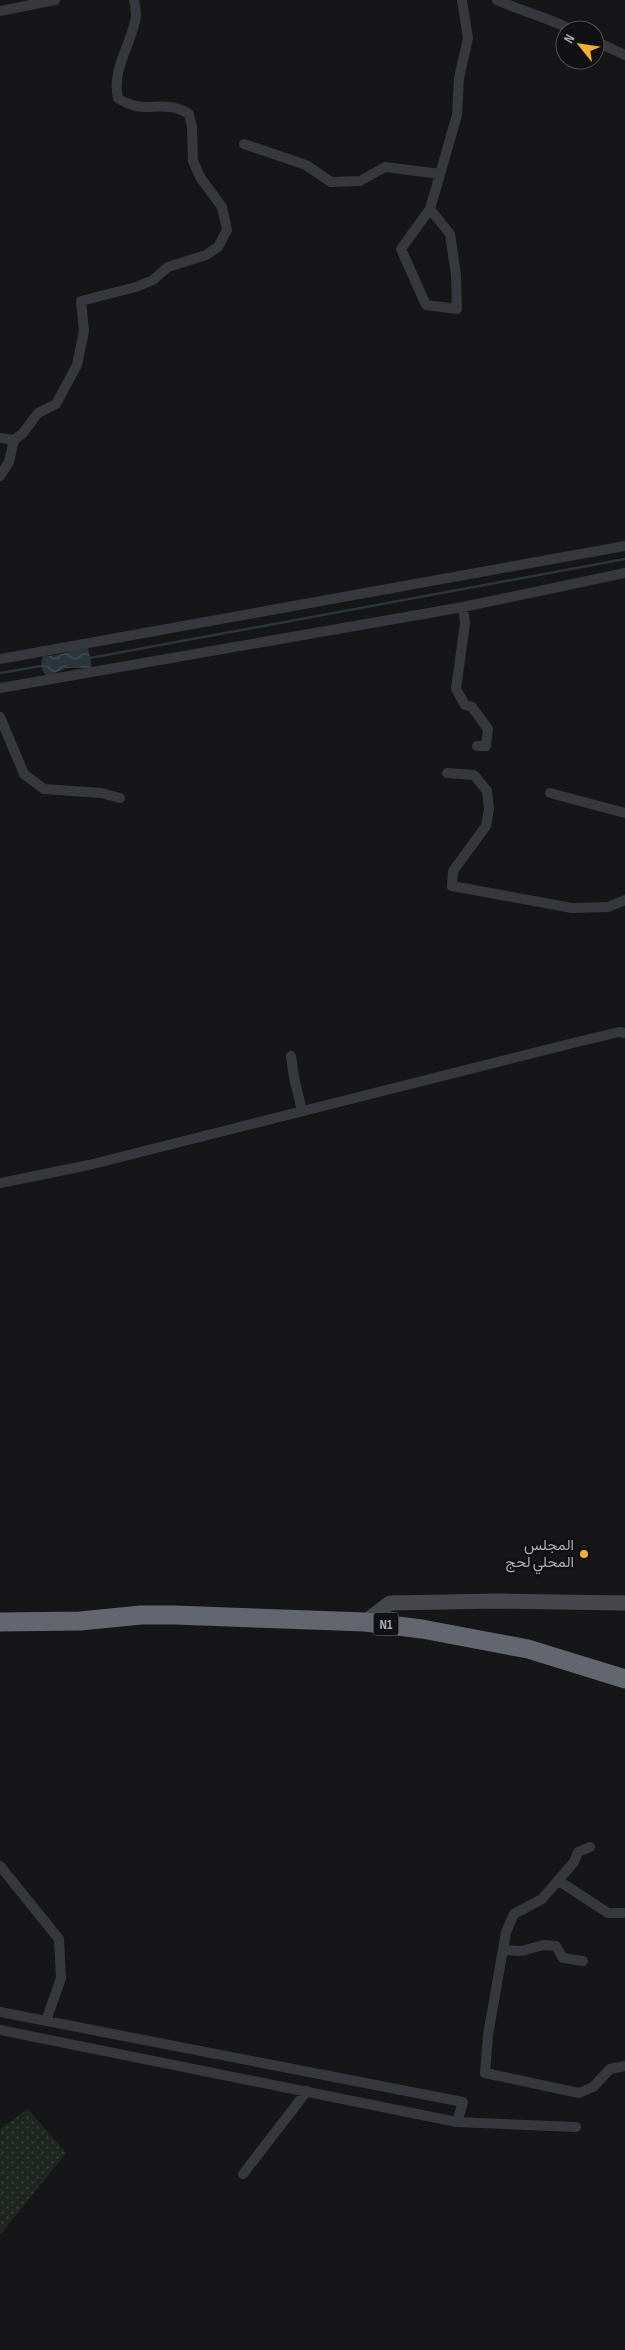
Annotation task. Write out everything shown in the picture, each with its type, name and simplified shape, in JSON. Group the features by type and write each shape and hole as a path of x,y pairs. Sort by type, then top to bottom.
{"highway":[{"name":"N1","path":"0,1610 80,1610 141,1615 273,1617 365,1622 441,1632 528,1649 625,1679"},
{"name":"N1","path":"0,1622 80,1621 141,1615"}],"main road":[{"path":"365,1622 390,1604 499,1601 625,1603"}],"street":[{"path":"0,11 55,0"},
{"path":"0,476 9,462 14,440 23,433 38,413 56,404 76,365 84,331 81,301 136,287 153,280 168,267 206,255 218,247 227,230 222,207 200,176 193,162 192,127 188,114 178,108 161,106 138,108 118,98 116,88 124,48 136,16 134,0"},
{"path":"430,209 450,234 456,275 457,309 426,305 401,249 430,209 457,115 459,78 468,38 462,0"},
{"path":"497,0 527,13 555,22"},
{"path":"605,46 625,55"},
{"path":"244,144 306,165 331,182 360,181 385,167 440,174"},
{"path":"0,438 14,440"},
{"path":"0,659 625,546"},
{"path":"0,688 463,607 625,573"},
{"path":"463,607 465,623 456,688 465,705 472,707 488,729 486,746 476,746"},
{"path":"0,717 24,774 44,789 102,793 120,798"},
{"path":"448,772 474,776 487,791 489,809 486,826 453,871 452,886 572,908 608,907 625,900"},
{"path":"550,793 625,813"},
{"path":"0,1183 89,1165 619,1032 625,1033"},
{"path":"292,1056 294,1077 302,1111"},
{"path":"590,1847 578,1852 574,1862 542,1899 514,1914 506,1932 488,2035 485,2073 579,2093 593,2087 610,2069 625,2066"},
{"path":"0,1866 58,1939 61,1978 46,2021"},
{"path":"559,1881 608,1914 623,1913"},
{"path":"504,1950 522,1951 544,1945 556,1946 563,1958 583,1961"},
{"path":"0,2012 463,2102 457,2122"},
{"path":"0,2030 457,2122 576,2127"},
{"path":"243,2174 307,2091"}],"shaded area":[{"path":"28,2109 66,2153 0,2235 0,2129"}],"water":[{"path":"88,647 92,668 66,668 47,677 43,672 41,665 43,656"}],"waterway":[{"path":"90,658 625,559"},
{"path":"0,673 41,666"}],"place":[{"name":"المجلس المحلي لحج","path":"584,1554"}]}
